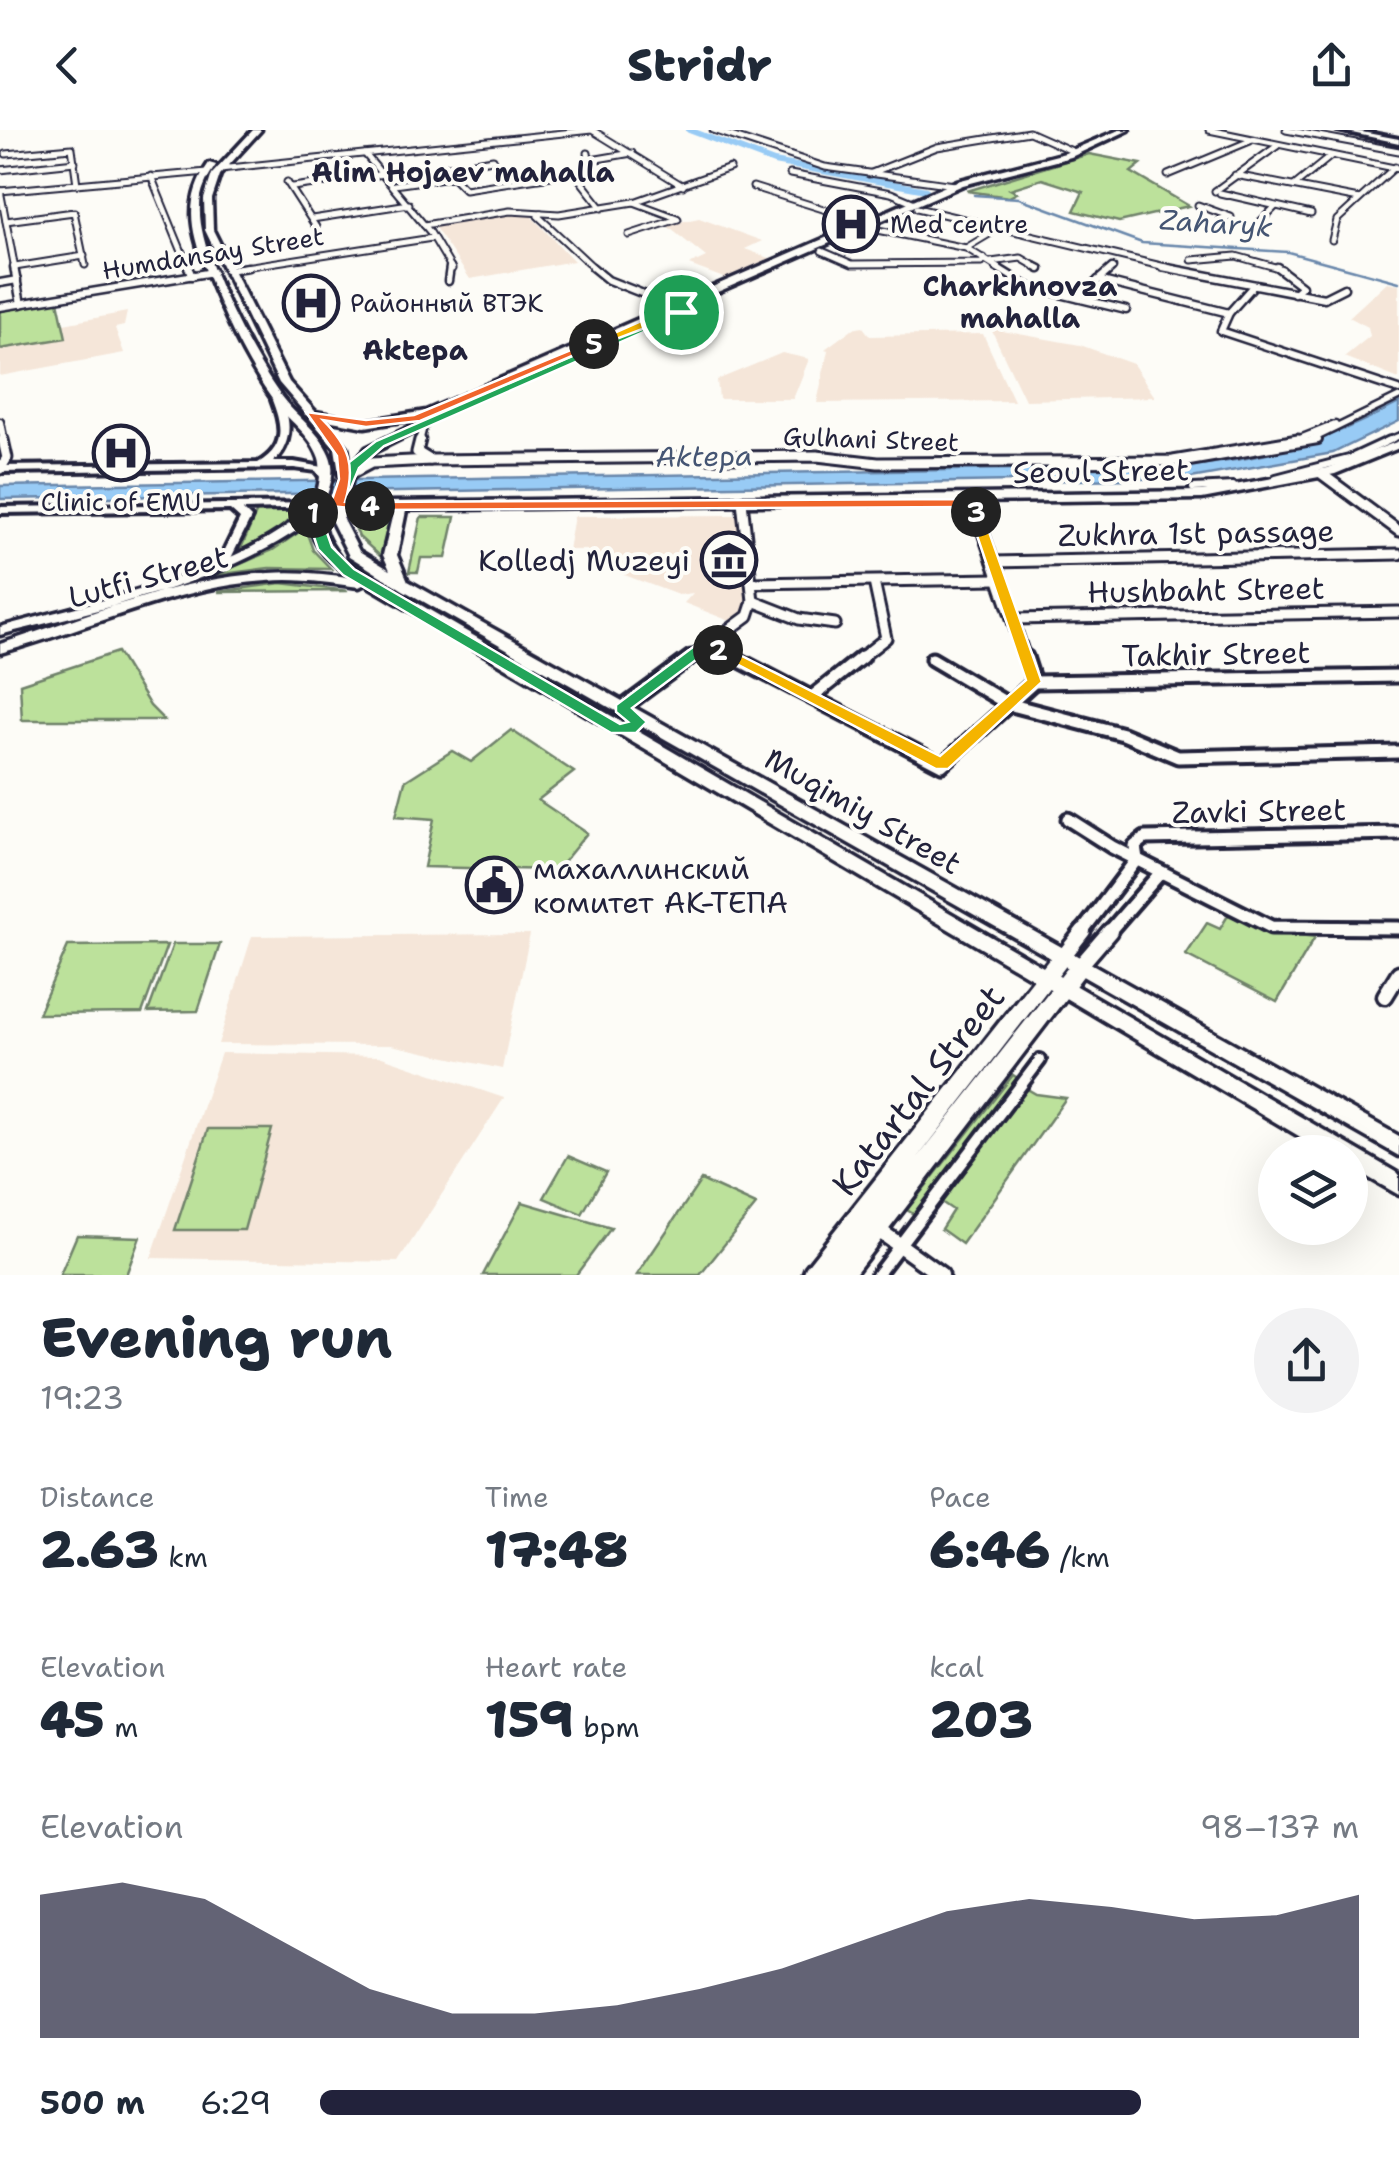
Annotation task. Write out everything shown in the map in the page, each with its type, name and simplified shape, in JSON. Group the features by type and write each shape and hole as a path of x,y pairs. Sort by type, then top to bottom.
{"main road":[{"path":"338,501 346,479 365,453 424,423 872,226 946,189 1068,155 1125,130"},
{"path":"946,189 1075,157 1137,130"},
{"path":"250,132 220,169 208,197 210,232 288,390 340,447 346,479"},
{"path":"250,132 207,172 196,198 198,234 244,339 277,400 324,453 327,479 316,505"},
{"path":"196,198 208,197"},
{"path":"310,414 374,424 429,414 822,251 872,226"},
{"path":"198,234 210,232"},
{"name":"Humdansay Street","path":"213,272 227,270"},
{"path":"235,318 249,315"},
{"path":"244,339 260,336"},
{"name":"Seoul Street","path":"316,505 338,501 387,506 1206,498 1325,476 1399,448"},
{"name":"Seoul Street","path":"742,504 1202,495 1325,476"},
{"name":"Muqimiy Street","path":"338,501 339,530 354,552 408,587 1399,1147"},
{"path":"401,519 418,512 742,504"},
{"name":"Lutfi Street","path":"0,631 223,564 273,542 316,505"},
{"name":"Muqimiy Street","path":"316,505 330,555 372,586 1314,1135"},
{"path":"387,506 399,510 401,519 390,560 408,587"},
{"name":"Lutfi Street","path":"0,648 234,580 310,576 372,586"},
{"path":"617,729 634,728 629,712"},
{"path":"834,856 852,839"},
{"name":"Katartal Street","path":"814,1275 868,1222 1070,963"},
{"path":"1314,1135 1313,1116 1328,1107"},
{"path":"1368,1167 1399,1185"},
{"name":"Katartal Street","path":"840,1275 868,1222"}],"street":[{"path":"220,169 592,130 684,186"},
{"path":"710,130 791,160 946,189"},
{"path":"1209,130 1397,167"},
{"path":"1286,130 1399,151"},
{"path":"1341,130 1399,140"},
{"path":"866,176 941,146 1029,132 1072,150"},
{"path":"1168,175 1250,141"},
{"path":"1277,146 1214,190 1311,214"},
{"path":"6,154 72,148 77,184"},
{"path":"591,172 590,157 632,153"},
{"path":"365,154 424,224 452,270 448,281"},
{"path":"1294,186 1332,156"},
{"path":"493,159 443,166 468,189 570,174"},
{"path":"0,170 75,162"},
{"path":"1332,240 1334,223 1397,167"},
{"path":"424,224 510,211 541,214 602,208 634,202 730,168"},
{"path":"22,304 0,191 207,172"},
{"path":"316,227 290,184 384,174"},
{"path":"790,174 891,194 916,206 996,230 1253,286 1328,298 1344,288"},
{"path":"1234,175 1359,200"},
{"path":"151,176 192,276"},
{"path":"394,186 451,177"},
{"path":"580,180 602,208"},
{"path":"753,187 872,226 966,248 1027,286 1126,310"},
{"path":"1220,193 1198,205 1230,218 1220,220"},
{"path":"629,235 678,219 634,202"},
{"path":"312,219 409,204"},
{"path":"1258,224 1275,206"},
{"path":"6,221 74,212 85,265"},
{"path":"541,214 538,216 546,226 608,280 681,309"},
{"path":"966,248 996,230"},
{"path":"0,238 9,236"},
{"name":"Humdansay Street","path":"227,270 432,238"},
{"path":"822,251 852,264 982,264 987,260 1021,258 1040,269"},
{"path":"0,258 13,256"},
{"path":"15,267 84,256"},
{"path":"1192,260 1237,257 1287,269 1302,286 1294,292"},
{"path":"1078,298 1112,268"},
{"name":"Humdansay Street","path":"0,307 213,272"},
{"path":"0,283 17,280"},
{"path":"1098,280 1229,313"},
{"path":"1253,286 1219,328 1227,334 1399,394"},
{"name":"Gulhani Street","path":"430,462 814,460 882,467 1161,465 1303,444 1399,394"},
{"path":"277,400 286,430 278,461"},
{"path":"0,422 7,458 0,468"},
{"path":"424,423 418,453 430,462"},
{"name":"Gulhani Street","path":"346,479 366,464 430,462 816,456 878,463 1174,461 1276,447 1315,437 1335,425"},
{"path":"1193,488 1241,484 1332,464 1399,436"},
{"path":"0,468 260,465 278,461 315,467 327,479"},
{"path":"1325,476 1399,531"},
{"path":"706,644 942,764 1034,682 973,503"},
{"path":"629,712 706,644 748,616 753,602 742,504"},
{"path":"0,510 316,505"},
{"path":"223,564 246,518 242,511 231,508"},
{"name":"Zukhra 1st passage","path":"993,562 1399,554"},
{"path":"750,583 998,580"},
{"path":"812,698 886,638 874,582"},
{"path":"753,602 799,619 835,624"},
{"name":"Hushbaht Street","path":"1014,619 1399,612"},
{"path":"932,659 1008,704 1123,734 1178,757 1399,752"},
{"name":"Takhir Street","path":"1034,682 1399,676"},
{"path":"1068,819 1136,859 1271,927 1399,928"},
{"name":"Zavki Street","path":"1136,859 1135,846 1146,838 1399,833"},
{"name":"Katartal Street","path":"1070,963 1136,859"},
{"path":"1070,963 1161,872"},
{"path":"1385,996 1399,974"},
{"path":"877,1275 1040,1060"},
{"path":"868,1222 941,1274"}],"shaded area":[{"path":"529,214 574,261 470,279 434,226"},
{"path":"699,218 762,241 745,249 775,260 729,280 689,265 706,257 666,225"},
{"path":"1387,282 1399,284 1399,379 1344,357 1370,336 1368,327 1349,317"},
{"path":"127,312 124,326 115,328 124,353 0,376 0,350 67,338 64,324"},
{"path":"863,327 870,336 983,334 1014,401 817,403 828,350 825,349 852,329"},
{"path":"991,329 1080,345 1133,364 1155,397 1025,400"},
{"path":"782,353 809,359 793,399 719,399 717,380"},
{"path":"741,515 748,612 735,623 684,603 693,593 678,595 587,561 587,550 568,550 574,516"},
{"path":"530,934 502,1069 391,1045 218,1044 252,936"},
{"path":"221,1053 379,1056 504,1098 398,1262 151,1258"}],"green space":[{"path":"1089,154 1141,164 1131,172 1189,206 1119,222 1074,211 1083,192 1042,179 1010,189 1017,193 1009,197 967,191"},
{"path":"58,301 66,338 0,349 0,310"},
{"path":"257,511 298,512 270,537 239,553"},
{"path":"349,512 393,512 380,556 359,537"},
{"path":"421,517 455,517 446,558 421,558 418,572 409,572"},
{"path":"305,528 313,550 331,569 269,568 215,575 273,550"},
{"path":"281,583 348,591 218,592"},
{"path":"117,652 150,706 164,720 22,720 20,684"},
{"path":"511,730 574,772 538,800 587,833 557,870 424,867 434,819 396,816 405,781 452,751 471,762"},
{"path":"1230,912 1276,932 1315,937 1277,1002 1186,955 1207,923 1220,929"},
{"path":"173,944 220,944 198,1011 148,1012"},
{"path":"167,945 142,1013 38,1014 68,946"},
{"path":"1013,1075 1019,1079 1017,1083 1036,1094 1066,1098 962,1244 941,1229 953,1210 931,1195 915,1215 907,1210"},
{"path":"208,1129 272,1129 244,1230 175,1230"},
{"path":"568,1156 606,1172 582,1214 544,1198"},
{"path":"701,1180 756,1205 700,1275 637,1275"},
{"path":"522,1202 611,1228 576,1275 483,1275"},
{"path":"77,1235 140,1237 126,1275 60,1275"}],"water":[{"name":"Aktepa","path":"1399,403 1399,421 1333,453 1191,478 0,499 0,486 1187,466 1296,446 1346,429"}],"waterway":[{"name":"Zaharyk","path":"689,130 774,162 926,190"},
{"name":"Zaharyk","path":"974,195 1019,198 1142,243 1288,252 1399,282"}],"place":[{"name":"Med centre","path":"851,224"},
{"name":"Районный ВТЭК","path":"311,303"},
{"name":"Clinic of EMU","path":"121,453"},
{"name":"Kolledj Muzeyi","path":"729,560"},
{"name":"махаллинский комитет АК-ТЕПА","path":"494,885"}],"district":[{"name":"Alim Hojaev mahalla","path":"463,172"},
{"name":"Charkhnovza mahalla","path":"1020,302"},
{"name":"Aktepa","path":"415,350"}],"route":[{"path":"681,312 375,446 348,473 346,479 337,506 316,506 313,512 325,549 348,572 617,729 630,729 638,722 637,717 622,708 706,644 942,764 1034,682 973,503 742,506 742,501 337,506 339,497 346,479 344,456 338,442 310,414 366,424 423,416 678,308 684,310 681,312"}]}
